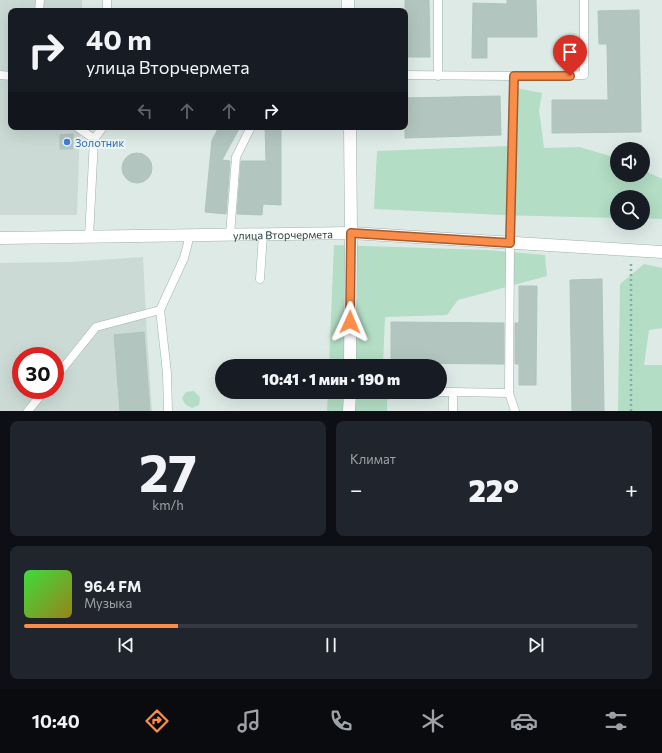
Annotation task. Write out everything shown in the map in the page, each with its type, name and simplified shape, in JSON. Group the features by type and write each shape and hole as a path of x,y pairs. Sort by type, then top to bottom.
{"street":[{"path":"350,130 350,359"},
{"name":"улица Вторчермета","path":"0,238 351,233 662,252"},
{"path":"350,399 350,411"}],"lane":[{"path":"438,0 438,76"},
{"path":"408,75 584,75 584,0"},
{"path":"514,76 510,243 509,393 515,411"},
{"path":"81,130 94,139"},
{"path":"88,237 94,139 101,130"},
{"path":"230,235 236,157 250,130"},
{"path":"260,279 263,234"},
{"path":"168,411 167,373 160,310 184,258 190,235"},
{"path":"64,367 96,327 160,310"},
{"path":"447,392 509,393"},
{"path":"453,392 453,411"},
{"path":"28,411 38,399"}],"path":[{"path":"631,250 632,411"}],"shaded area":[{"path":"0,0 82,0 82,8 8,8 8,130 80,130 77,215 0,215"},
{"path":"143,257 152,411 0,411 0,263 69,262"}],"green space":[{"path":"511,87 542,93 539,110 544,148 579,147 610,156 610,182 650,182 650,173 662,179 662,219 650,218 650,190 610,190 610,218 374,209 377,151 509,146"},
{"path":"334,245 487,250 545,255 547,276 458,300 447,315 385,317 383,359 329,359"},
{"path":"644,264 662,268 662,328 649,330 644,365 662,365 662,411 618,411 620,284"},
{"path":"194,391 200,397 199,405 192,408 185,404 182,398 186,392"},
{"path":"328,399 390,399 387,400 387,411 327,411"}],"building":[{"path":"405,0 429,0 430,57 408,57 408,8 405,8"},
{"path":"507,0 536,0 537,37 487,37 487,58 472,58 473,3 507,4"},
{"path":"639,10 641,132 552,133 552,100 608,100 607,44 599,44 598,11"},
{"path":"500,96 501,135 405,138 405,130 408,130 408,98"},
{"path":"217,130 238,130 222,160 230,161 226,214 205,212 212,140"},
{"path":"265,130 281,130 281,205 263,204 262,215 237,214 241,161 266,161"},
{"path":"73,134 73,149 60,149 60,135"},
{"path":"137,153 143,154 151,162 151,174 143,182 137,183 131,182 123,174 122,168 123,162 131,154"},
{"path":"602,279 604,411 572,411 570,280"},
{"path":"519,286 537,286 536,385 519,385 519,364 515,364 515,323 519,323"},
{"path":"391,322 504,323 504,364 447,363 447,359 391,359"},
{"path":"144,332 150,411 120,411 114,335"}],"place":[{"name":"Золотник","path":"67,142"}],"route":[{"path":"350,322 351,233 510,243 514,76 570,76"}]}
